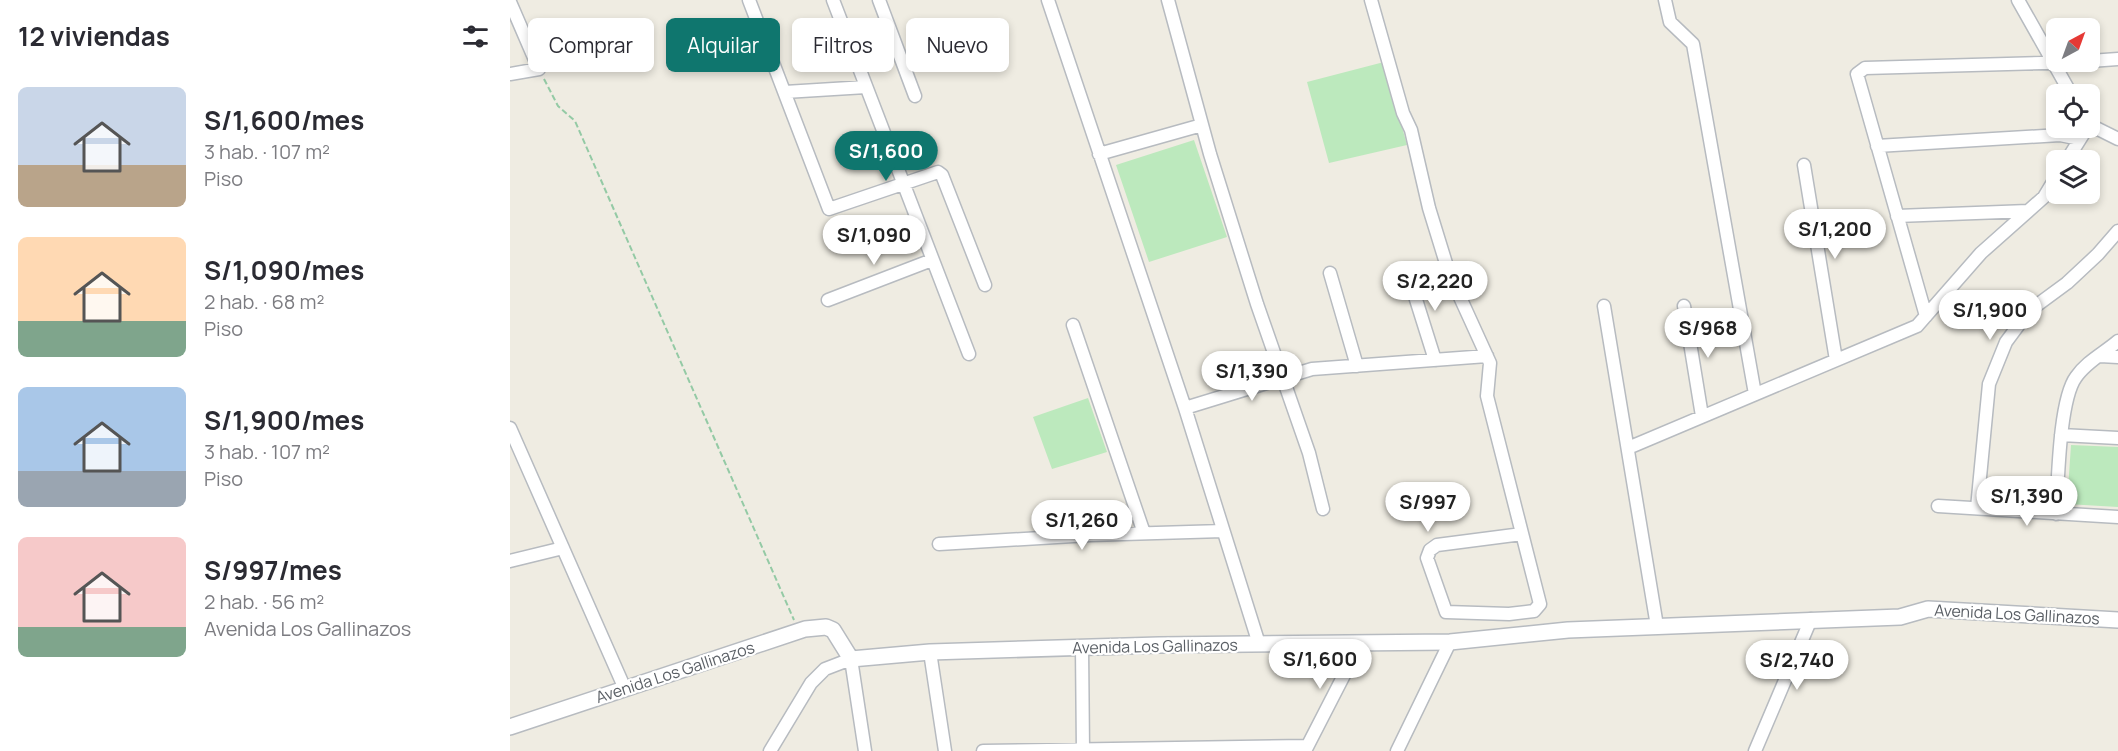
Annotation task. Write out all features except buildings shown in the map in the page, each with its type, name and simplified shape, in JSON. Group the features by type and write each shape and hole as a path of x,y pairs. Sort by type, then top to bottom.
{"street":[{"path":"749,0 829,209 938,172 942,175 985,285"},
{"path":"832,0 969,354"},
{"path":"879,0 915,96"},
{"path":"1048,0 1185,408 1258,641"},
{"path":"1168,0 1202,125 1253,293 1309,453 1323,509"},
{"path":"1371,0 1403,113 1411,130 1429,208 1449,273 1490,363 1487,396 1540,604 1534,611 1509,614 1446,612 1427,558 1430,550 1437,545 1522,534"},
{"path":"1665,0 1670,22 1693,44 1755,394"},
{"path":"2018,0 2046,49"},
{"path":"510,2 528,44"},
{"path":"2100,60 2118,59"},
{"path":"1926,316 1857,74 1865,68 2046,63"},
{"path":"510,74 528,71"},
{"path":"784,92 866,87"},
{"path":"1099,154 1202,125"},
{"path":"2100,131 2118,139"},
{"path":"1877,146 2060,135 2080,139 2073,150"},
{"path":"1804,165 1836,360"},
{"path":"1628,448 1917,326 1981,253 2046,194"},
{"path":"1898,216 2028,211"},
{"path":"1977,508 1989,384 2006,342 2029,311 2067,282 2098,254 2118,231"},
{"path":"828,300 932,260"},
{"path":"1330,273 1357,366"},
{"path":"1408,274 1435,360"},
{"path":"1604,306 1657,626"},
{"path":"1684,306 1702,417"},
{"path":"1073,325 1144,534"},
{"path":"2056,514 2061,435 2067,396 2074,380 2084,367 2118,341"},
{"path":"1185,408 1312,369 1487,356"},
{"path":"2100,356 2118,357"},
{"path":"510,428 625,689"},
{"path":"2061,435 2118,438"},
{"path":"1938,506 2118,518"},
{"path":"939,544 1223,531"},
{"path":"510,561 563,548"},
{"name":"Avenida Los Gallinazos","path":"510,727 799,630 826,627 833,630 851,659 930,652 1258,641 1450,642 1568,630 1900,616 1928,609 2118,620"},
{"path":"1755,751 1811,619"},
{"path":"983,751 1306,749 1361,642"},
{"path":"1397,751 1450,642"},
{"path":"1082,648 1083,750"},
{"path":"930,652 945,751"},
{"path":"770,751 811,683 825,669 851,659 865,751"}],"path":[{"path":"541,72 558,105 575,122 799,630"}],"green space":[{"path":"1384,62 1407,145 1329,163 1307,82"},
{"path":"1194,140 1227,237 1149,262 1116,165"},
{"path":"1088,398 1107,452 1052,469 1033,417"},
{"path":"2071,445 2118,447 2118,507 2067,504"}]}
